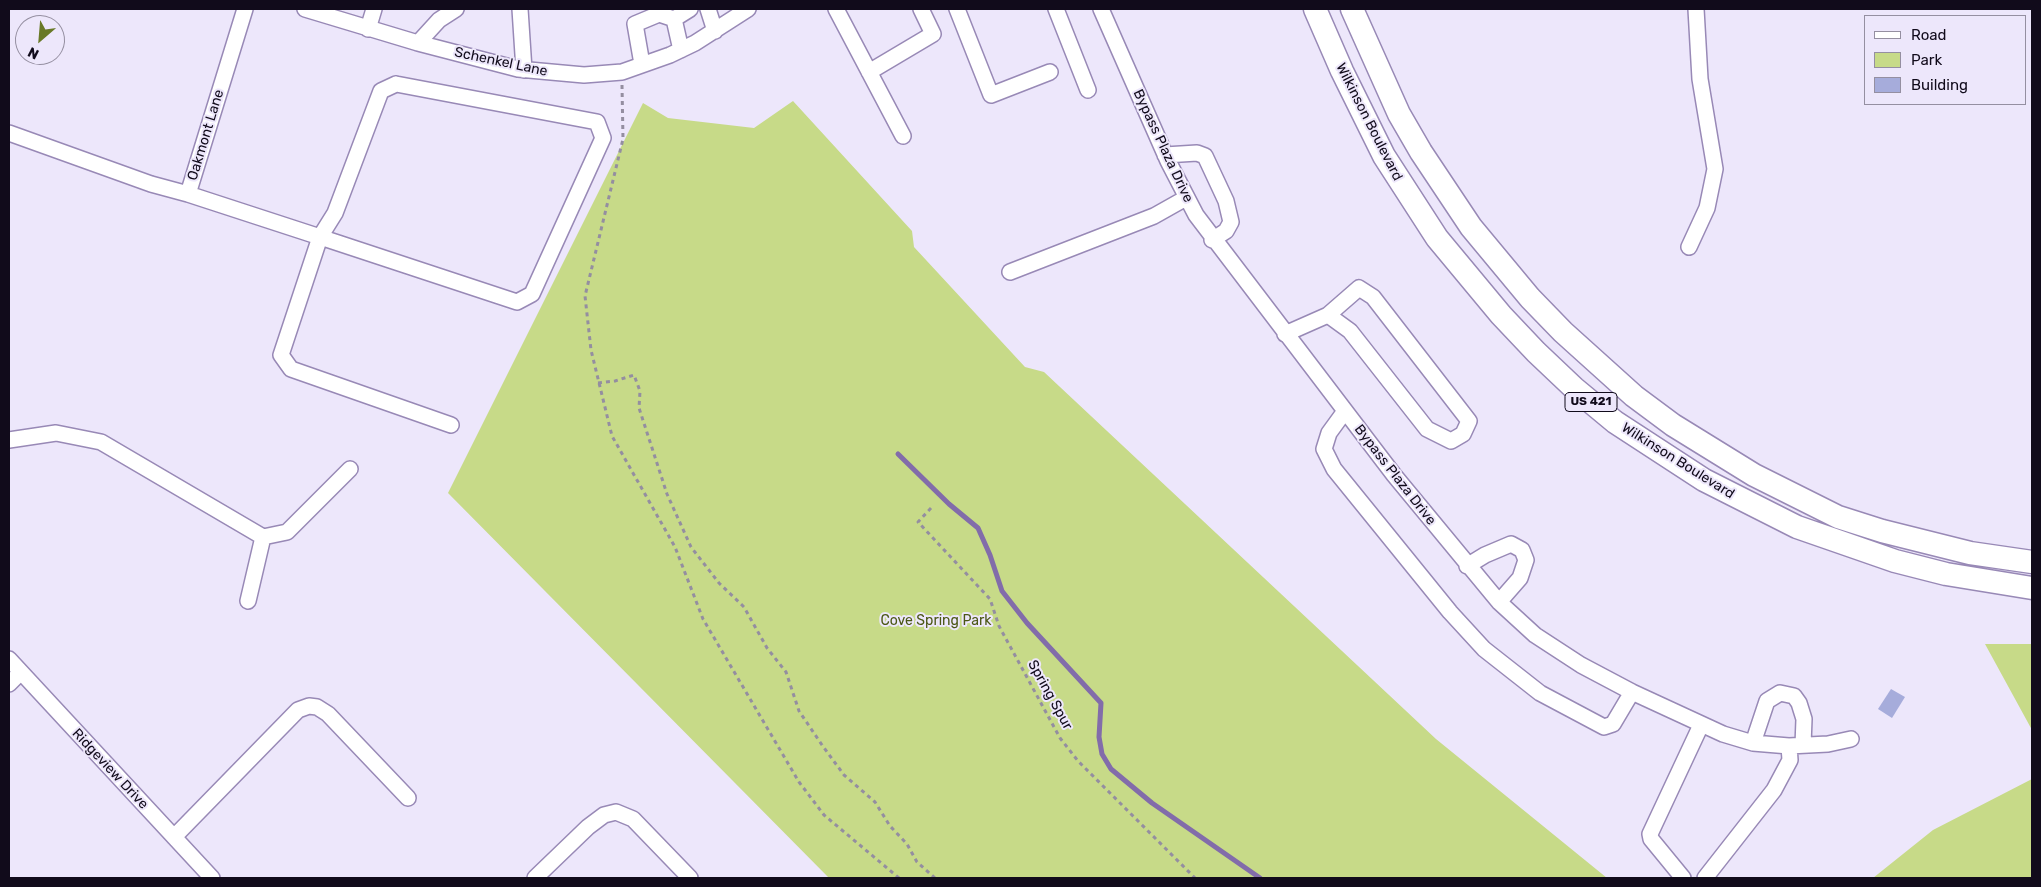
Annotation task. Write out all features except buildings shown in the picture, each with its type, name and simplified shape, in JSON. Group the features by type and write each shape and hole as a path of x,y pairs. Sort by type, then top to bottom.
{"highway":[{"name":"Wilkinson Boulevard","path":"1315,9 1342,71 1384,156 1437,238 1500,315 1574,388 1615,422 1704,480 1796,527 1895,561 1946,574 2032,588"},
{"name":"Wilkinson Boulevard","path":"1352,9 1399,114 1421,152 1471,227 1512,277 1563,332 1634,396 1673,425 1754,475 1838,517 1882,531 1970,553 2032,562"}],"street":[{"name":"Oakmont Lane","path":"9,133 151,184 188,194 245,9"},
{"name":"Schenkel Lane","path":"305,9 418,44 524,70 584,75 622,72 681,50 716,31 748,9"},
{"path":"368,29 374,9"},
{"path":"418,44 439,20 456,9"},
{"path":"520,9 524,70"},
{"path":"674,19 690,9"},
{"path":"708,9 716,31"},
{"path":"869,72 933,34 922,9"},
{"path":"957,9 991,95 1050,72"},
{"path":"1056,9 1088,90"},
{"name":"Bypass Plaza Drive","path":"1102,9 1165,155 1186,198 1212,240 1467,566 1499,602 1534,634 1558,651 1632,692 1701,725 1753,743 1796,746 1828,744 1850,739"},
{"path":"1689,247 1707,208 1715,168 1700,79 1696,9"},
{"path":"843,11 869,72 903,136"},
{"path":"642,64 635,24 659,14 674,19"},
{"path":"674,19 681,50"},
{"path":"188,194 320,237 518,302 532,294 603,138 597,122 396,84 381,91 335,213 320,237 281,355 291,369 451,425"},
{"path":"1165,155 1197,153 1205,156 1226,201 1232,222 1226,230 1212,240"},
{"path":"1010,272 1154,216 1186,198"},
{"path":"1285,334 1328,315 1359,288 1373,298 1469,421 1463,434 1450,441 1427,429 1350,331 1328,315"},
{"path":"1346,412 1329,433 1324,450 1334,469 1450,612 1484,649 1540,693 1589,722 1604,727 1614,724 1632,692"},
{"path":"9,440 56,433 101,442 263,537 287,532 350,469"},
{"path":"248,601 263,537"},
{"path":"1467,566 1485,555 1511,544 1522,550 1526,560 1520,578 1499,602"},
{"name":"Ridgeview Drive","path":"9,659 212,878"},
{"path":"9,684 21,672"},
{"path":"1705,878 1774,790 1790,760 1804,719 1799,703 1794,696 1780,693 1767,701 1753,743"},
{"path":"174,837 298,710 309,706 317,707 328,714 408,798"},
{"path":"1683,878 1651,839 1650,834 1701,725"},
{"path":"535,878 588,827 604,815 616,812 633,819 690,878"}],"path":[{"path":"622,72 623,139 586,296 591,350 612,436 675,547 703,619 799,782 824,815 899,878"},
{"path":"598,383 615,381 634,375 640,391 639,408 667,494 691,547 719,583 744,607 767,648 786,672 799,710 844,775 875,802 890,826 907,844 917,862 935,878"},
{"name":"Spring Spur","path":"931,508 918,522 990,599 999,626 1060,738 1087,771 1195,878"}],"green space":[{"name":"Cove Spring Park","path":"793,101 912,231 914,247 1025,367 1044,372 1436,739 1607,878 829,878 448,493 643,103 668,118 754,128"},
{"path":"1985,644 2032,644 2032,730"},
{"path":"2032,779 2032,878 1873,878 1933,830"}],"waterway":[{"path":"898,454 949,504 978,528 990,555 1002,591 1027,623 1101,703 1099,737 1102,754 1111,769 1152,803 1260,878"}]}
